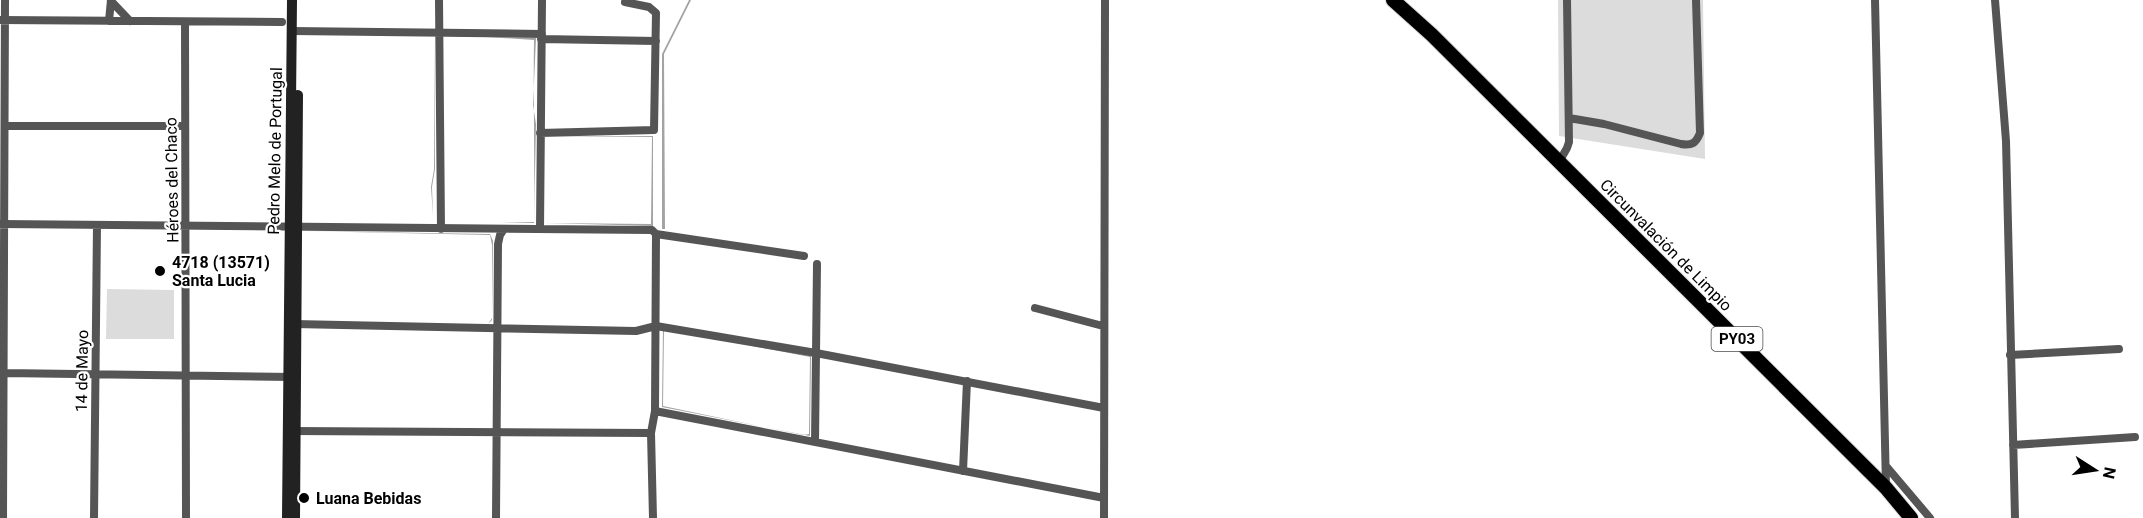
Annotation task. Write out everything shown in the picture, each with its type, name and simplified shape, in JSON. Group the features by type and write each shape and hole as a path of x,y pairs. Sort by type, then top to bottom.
{"highway":[{"name":"Circunvalación de Limpio","path":"1393,0 1432,35 1886,488 1911,518"}],"street":[{"path":"3,518 2,224 5,126 3,20 6,0"},
{"path":"109,21 111,0"},
{"path":"111,0 130,21"},
{"name":"Pedro Melo de Portugal","path":"292,0 295,31 292,431 296,518"},
{"name":"Pedro Melo de Portugal","path":"295,31 299,0"},
{"path":"439,0 441,229"},
{"path":"540,229 542,0"},
{"path":"1104,518 1105,0"},
{"path":"1559,162 1568,146 1567,0"},
{"path":"1569,118 1604,124 1681,144 1694,143 1700,133 1696,0"},
{"path":"1875,0 1886,488"},
{"path":"1995,0 2006,141 2014,518"},
{"path":"540,133 654,130 655,11 649,7 625,2"},
{"path":"3,20 282,22"},
{"name":"Héroes del Chaco","path":"185,22 186,518"},
{"path":"295,31 439,33 656,41"},
{"path":"5,126 185,126"},
{"path":"2,224 651,230 656,234 804,256"},
{"name":"14 de Mayo","path":"94,518 97,225"},
{"path":"496,518 498,244 504,229"},
{"path":"652,518 651,433 655,411 656,234"},
{"path":"815,442 817,264"},
{"path":"1035,308 1103,326"},
{"path":"293,324 636,331 656,326 816,353 1104,408"},
{"path":"2010,355 2119,350"},
{"path":"4,374 292,377"},
{"path":"963,471 967,381"},
{"path":"655,411 1104,498"},
{"path":"292,431 651,433"},
{"name":"Pedro Melo de Portugal","path":"287,518 292,431"},
{"path":"2013,445 2135,437"},
{"path":"1886,466 1930,518"}],"shaded area":[{"path":"691,0 664,54 665,229 662,229 662,54"},
{"path":"1558,0 1703,0 1705,159 1559,136"},
{"path":"487,37 536,38 534,89 534,40"},
{"path":"434,38 435,169 432,187 433,216 431,187 434,169"},
{"path":"534,110 536,124 534,223 499,223 534,222"},
{"path":"546,136 653,136 653,226 545,223 651,224 652,137"},
{"path":"304,231 490,234 493,241 492,320 488,324 492,318 490,235"},
{"path":"107,289 174,290 174,339 106,339"},
{"path":"663,328 811,356 810,436 804,435 809,434 810,357 664,329 663,406 770,428 662,407"}],"place":[{"name":"4718 (13571) Santa Lucia","path":"160,271"},
{"name":"Luana Bebidas","path":"304,498"}]}
